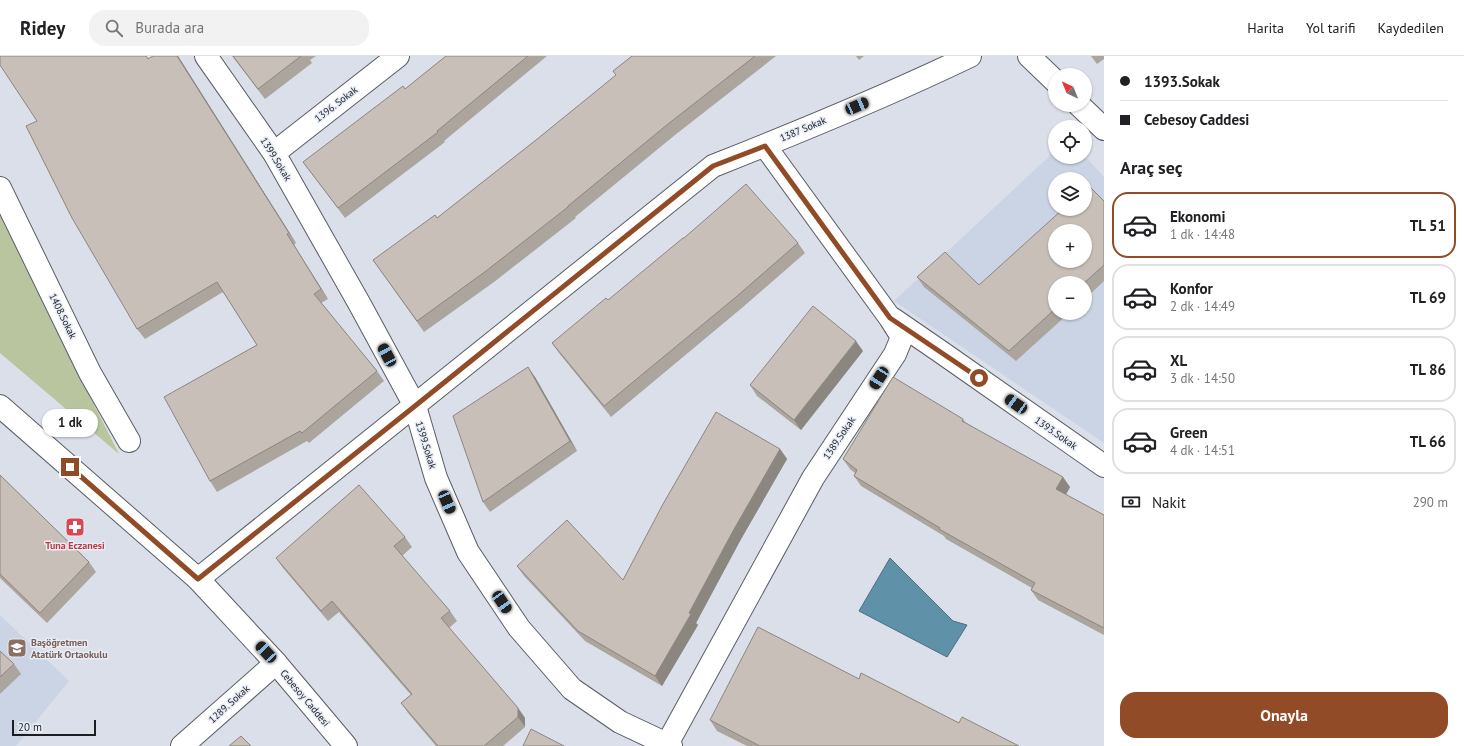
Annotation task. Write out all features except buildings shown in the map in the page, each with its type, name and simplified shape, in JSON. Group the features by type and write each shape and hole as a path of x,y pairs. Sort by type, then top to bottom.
{"street":[{"name":"1399.Sokak","path":"206,56 274,153 359,303 415,406 436,478 468,552 519,628 572,689 620,722 668,745"},
{"name":"1396. Sokak","path":"274,153 398,56"},
{"name":"1387 Sokak","path":"198,579 713,166 765,146 970,56"},
{"path":"1029,56 1048,74"},
{"path":"1086,112 1104,129"},
{"name":"1389.Sokak","path":"668,745 813,478 895,354 902,337 890,318 765,146"},
{"name":"1408.Sokak","path":"0,188 90,373 129,441"},
{"name":"1393.Sokak","path":"890,318 948,356 1104,466"},
{"name":"Cebesoy Caddesi","path":"0,406 198,579 276,663 346,746"},
{"name":"1289. Sokak","path":"182,746 276,663"}],"shaded area":[{"path":"1048,158 1048,164 1092,164 1104,177 1104,443 894,301"},
{"name":"Başöğretmen Atatürk Ortaokulu","path":"0,615 69,681 16,746 0,746"}],"green space":[{"path":"0,208 48,314 119,454 0,353"}],"water":[{"path":"890,558 953,621 967,625 947,657 859,611"}],"place":[{"name":"Tuna Eczanesi","path":"75,527"},
{"name":"Başöğretmen Atatürk Ortaokulu","path":"17,648"}],"route":[{"path":"70,467 198,579 713,166 765,146 890,318 979,378"}]}
